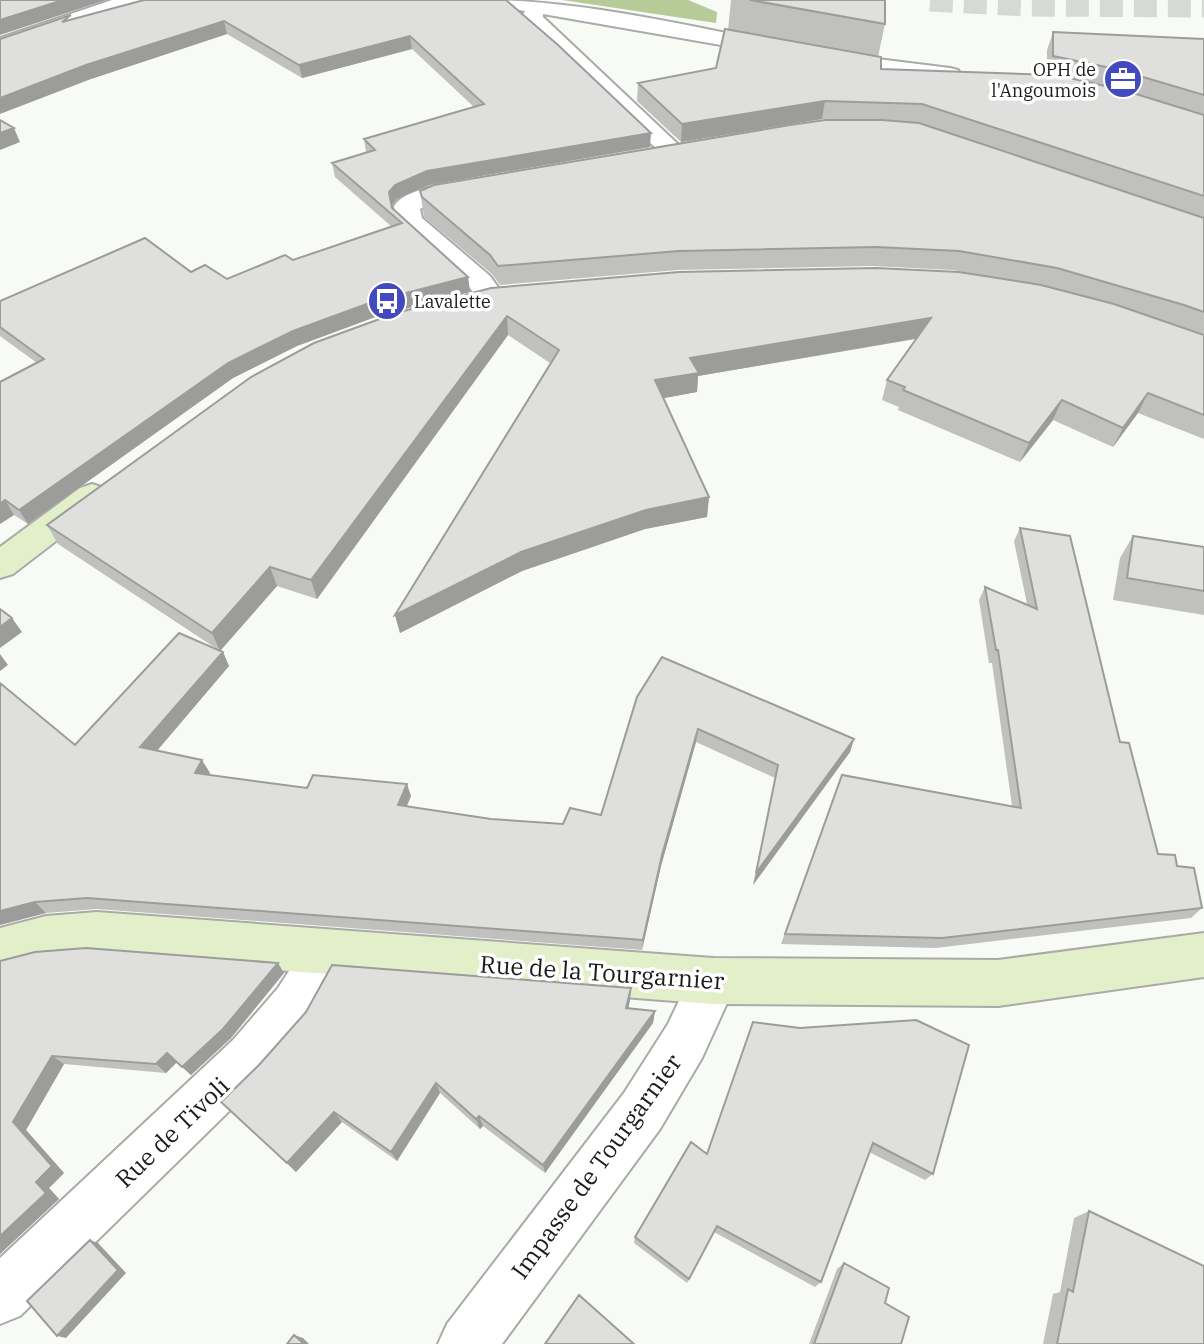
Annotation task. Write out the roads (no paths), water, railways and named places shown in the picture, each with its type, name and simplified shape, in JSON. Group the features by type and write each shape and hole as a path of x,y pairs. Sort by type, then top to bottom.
{"street":[{"path":"0,45 131,0"},
{"path":"491,0 684,30 789,51"},
{"path":"537,8 532,16 535,21 675,154"},
{"path":"815,57 870,66 972,76"},
{"path":"647,158 700,149"},
{"path":"491,299 480,282 409,220 407,206 429,196 497,184"},
{"path":"0,565 113,481"},
{"name":"Rue de la Tourgarnier","path":"0,950 46,938 97,934 713,981 998,983 1204,955"},
{"name":"Rue de Tivoli","path":"0,1296 250,1057 295,1005 327,953"},
{"name":"Impasse de Tourgarnier","path":"467,1344 642,1111 685,1041 713,981"}],"tunnel":[{"path":"930,0 1027,5 1204,6"}],"place":[{"name":"OPH de l'Angoumois","path":"1123,79"},
{"name":"Lavalette","path":"387,301"}]}
